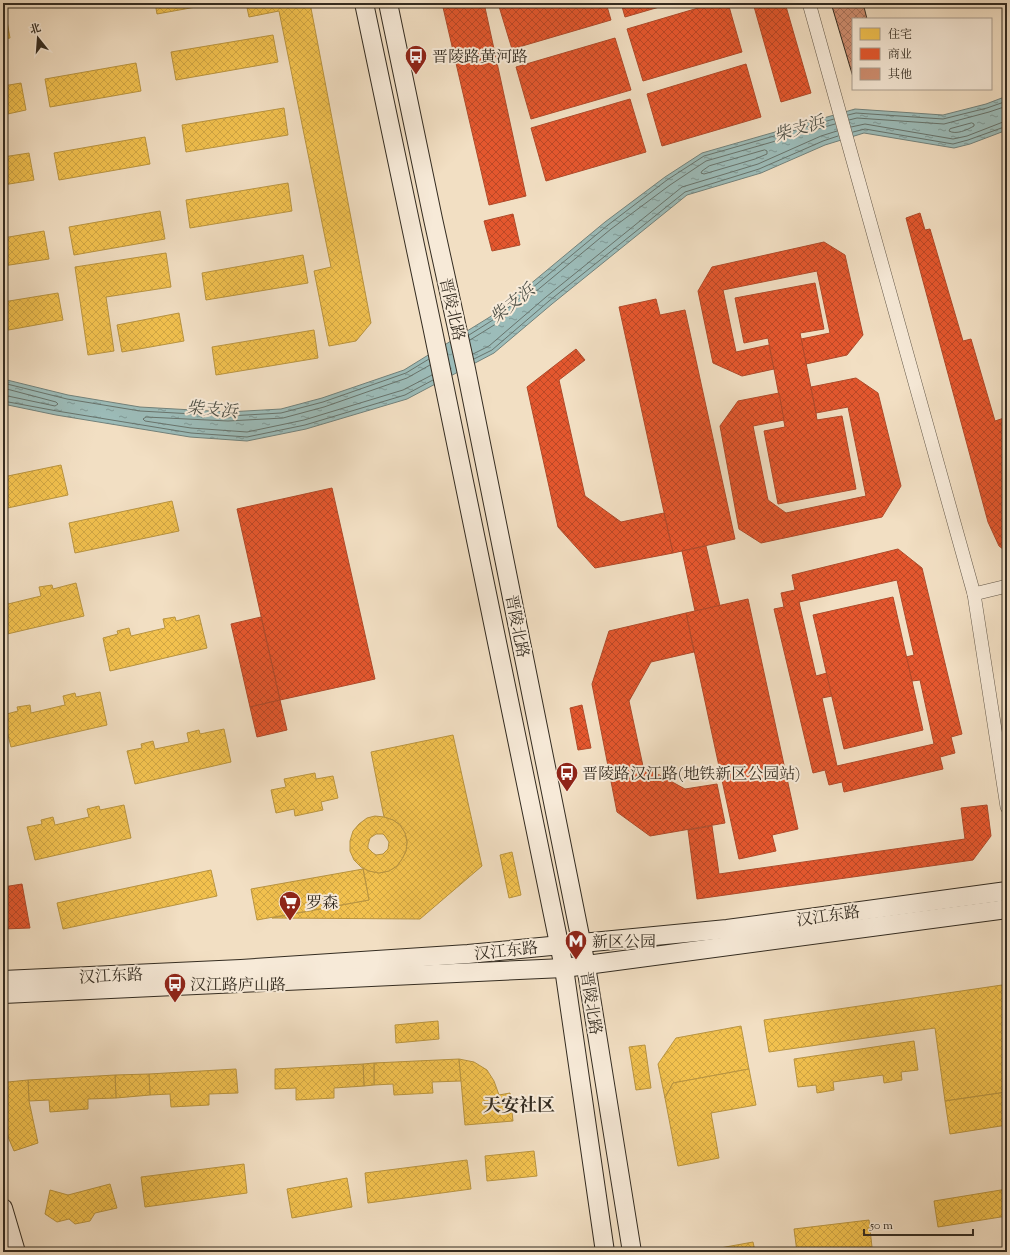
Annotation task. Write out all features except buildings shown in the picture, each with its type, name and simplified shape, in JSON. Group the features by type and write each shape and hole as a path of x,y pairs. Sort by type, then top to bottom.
{"main road":[{"name":"晋陵北路","path":"364,3 564,968 605,1252"},
{"name":"晋陵北路","path":"388,3 466,369 586,966 632,1252"},
{"name":"汉江东路","path":"3,980 241,970 468,954 727,929 1007,891"},
{"name":"汉江东路","path":"3,994 564,968 1007,909"},
{"path":"3,1208 16,1252"}],"street":[{"path":"809,3 974,594 1007,807"},
{"path":"974,594 1007,586"}],"water":[{"name":"柴支浜","path":"1007,96 1007,130 970,144 954,148 864,133 825,145 761,173 687,195 494,353 407,399 306,429 247,441 190,437 56,415 3,404 3,379 68,395 140,407 228,412 281,409 322,398 404,370 493,315 605,222 665,177 702,153 855,109 943,115 986,104"}],"place":[{"name":"晋陵路黄河路","path":"416,76"},
{"name":"晋陵路汉江路(地铁新区公园站)","path":"567,792"},
{"name":"罗森","path":"290,922"},
{"name":"新区公园","path":"576,960"},
{"name":"汉江路庐山路","path":"175,1004"}],"district":[{"name":"天安社区","path":"519,1105"}]}
